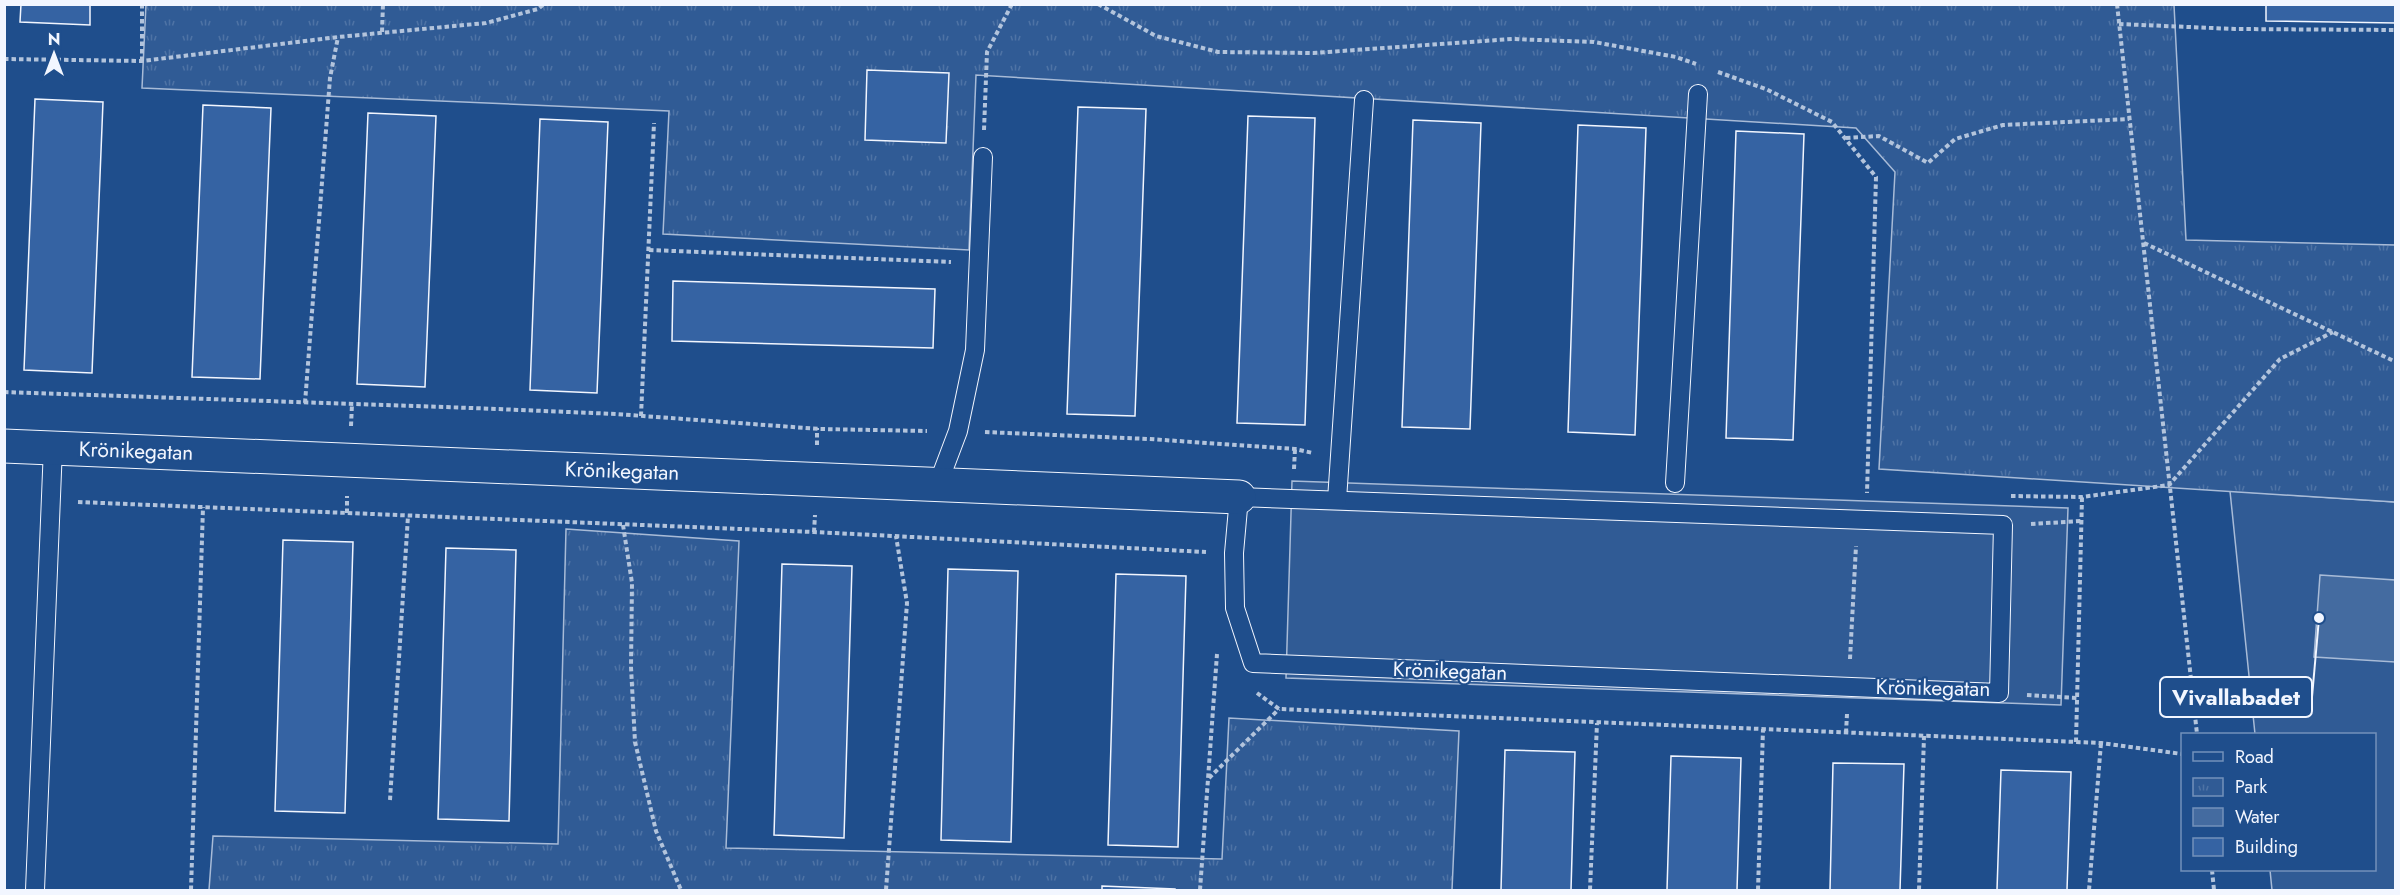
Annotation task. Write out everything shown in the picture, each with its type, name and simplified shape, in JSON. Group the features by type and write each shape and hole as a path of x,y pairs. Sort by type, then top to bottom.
{"street":[{"name":"Krönikegatan","path":"4,446 1239,496"}],"lane":[{"path":"1675,483 1698,94"},
{"path":"1337,500 1364,100"},
{"path":"938,484 958,431 975,350 983,157"},
{"path":"35,891 52,447"},
{"name":"Krönikegatan","path":"1239,496 2003,525 1999,693 1253,663 1235,608 1234,553 1239,496"}],"path":[{"path":"142,4 142,61"},
{"path":"382,32 383,4"},
{"path":"4,59 142,61 382,32 486,23 538,9 544,4"},
{"path":"983,157 987,52 1012,4"},
{"path":"1098,4 1156,36 1218,52 1313,53 1512,39 1594,42 1676,57 1699,65"},
{"path":"2117,4 2197,733"},
{"path":"2119,24 2396,30"},
{"path":"305,403 330,78 338,37"},
{"path":"1710,69 1766,89 1832,122 1876,177 1867,493 1857,520 1846,733"},
{"path":"1846,138 1879,136 1928,163 1955,140 2003,125 2129,119"},
{"path":"641,416 654,123"},
{"path":"2143,243 2396,362"},
{"path":"649,250 978,262"},
{"path":"2010,496 2082,497 2169,485 2280,359 2333,332"},
{"path":"4,392 641,416 820,429 958,431 1149,440 1295,449 1340,458"},
{"path":"1867,493 1879,493"},
{"path":"2076,743 2082,497"},
{"path":"50,500 896,536 1234,553"},
{"path":"191,891 203,507"},
{"path":"390,800 408,516"},
{"path":"2003,525 2082,521"},
{"path":"623,525 632,583 631,667 635,742 656,831 681,891"},
{"path":"886,891 907,603 896,536"},
{"path":"1205,552 1206,562"},
{"path":"1200,891 1217,650"},
{"path":"1217,664 1226,670"},
{"path":"1253,690 1279,709 2101,743 2181,754"},
{"path":"1999,693 2078,698"},
{"path":"1209,779 1279,709"},
{"path":"1590,891 1597,723"},
{"path":"1758,891 1763,729"},
{"path":"1919,891 1924,736"},
{"path":"2089,891 2101,743"},
{"path":"2212,871 2214,891"}],"shaded area":[{"path":"1292,481 2068,508 2061,705 1286,678"},
{"path":"2230,491 2395,502 2395,890 2272,890 2270,871 2376,871 2376,733 2255,733"}],"green space":[{"path":"146,4 2174,5 2186,240 2395,245 2395,502 1879,469 1895,172 1856,128 976,75 969,250 663,234 669,111 142,88"},
{"path":"566,529 739,541 726,848 1222,859 1229,718 1459,731 1452,890 209,890 213,836 558,844"}],"water":[{"path":"2320,575 2395,580 2395,662 2314,657"}],"building":[{"path":"21,4 90,4 90,25 20,22"},
{"path":"2266,4 2396,4 2396,23 2266,21"},
{"path":"867,70 949,73 946,143 865,140"},
{"path":"35,99 103,102 92,373 24,370"},
{"path":"203,105 271,108 260,379 192,377"},
{"path":"1078,107 1146,109 1135,416 1067,414"},
{"path":"368,113 436,116 425,387 357,384"},
{"path":"1248,116 1315,118 1305,425 1237,423"},
{"path":"540,119 608,122 597,393 530,390"},
{"path":"1413,120 1481,123 1470,429 1402,427"},
{"path":"1578,125 1646,128 1635,435 1568,432"},
{"path":"1736,131 1804,134 1793,440 1726,438"},
{"path":"673,281 935,289 933,348 672,341"},
{"path":"283,540 353,542 345,813 275,811"},
{"path":"446,548 516,550 509,821 438,819"},
{"path":"782,564 852,566 844,838 774,835"},
{"path":"948,569 1018,571 1011,842 941,840"},
{"path":"1116,574 1186,576 1178,847 1108,845"},
{"path":"1505,750 1575,752 1571,890 1501,890"},
{"path":"1671,756 1741,758 1737,890 1667,890"},
{"path":"1833,763 1904,764 1900,890 1830,890"},
{"path":"2001,770 2071,772 2067,890 1997,890"},
{"path":"1102,886 1175,889 1175,890 1102,890"}],"place":[{"name":"Vivallabadet","path":"2319,618"}]}
